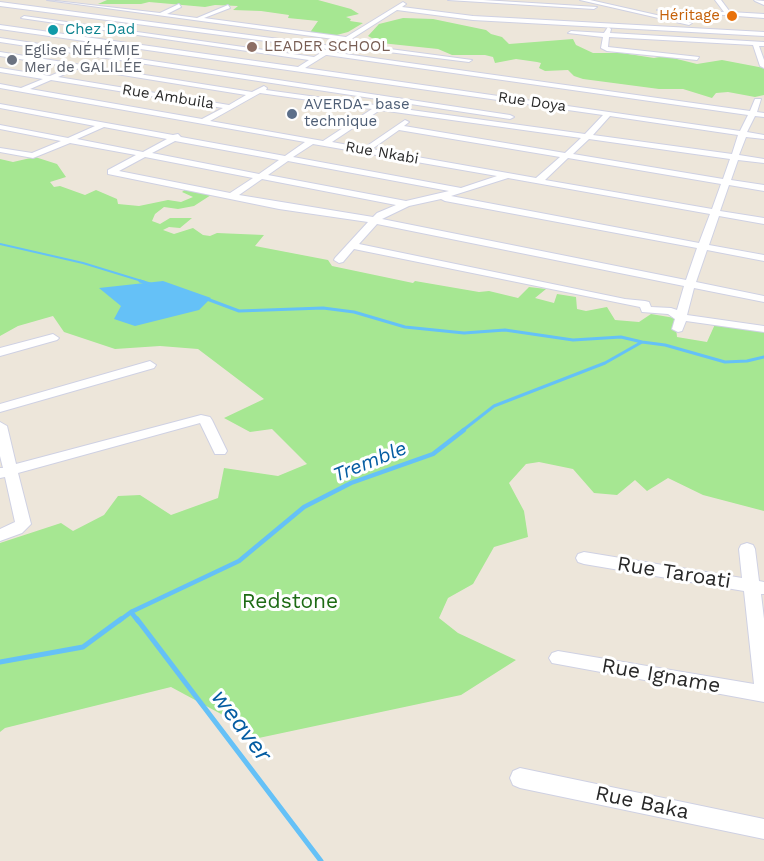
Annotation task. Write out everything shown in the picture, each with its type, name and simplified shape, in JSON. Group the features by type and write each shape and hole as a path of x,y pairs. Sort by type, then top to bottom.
{"street":[{"path":"50,0 348,39"},
{"path":"451,0 608,4"},
{"path":"583,0 764,42"},
{"path":"757,0 764,5"},
{"path":"1,2 99,18 334,48"},
{"path":"194,127 327,53 404,2 458,8"},
{"path":"524,24 532,2"},
{"path":"720,3 733,6"},
{"path":"720,3 728,14"},
{"path":"608,4 609,35 604,48 607,50 697,58"},
{"path":"754,7 764,5"},
{"path":"160,15 179,6"},
{"path":"11,94 228,7"},
{"path":"396,8 524,24 764,34"},
{"path":"625,9 764,15"},
{"path":"24,18 316,59"},
{"path":"24,44 99,18"},
{"path":"631,18 696,21"},
{"path":"113,106 295,23"},
{"name":"Rue Doya","path":"0,27 764,136"},
{"path":"562,32 755,44 764,42"},
{"path":"0,40 510,117"},
{"path":"341,44 469,60 454,72"},
{"path":"755,44 763,66"},
{"path":"0,59 36,46"},
{"path":"327,53 764,115"},
{"path":"0,54 167,81 764,160"},
{"name":"Rue Ambuila","path":"0,70 230,107"},
{"path":"502,126 538,84"},
{"name":"Rue Nkabi","path":"0,86 764,221"},
{"path":"678,329 690,284 717,213 743,133 758,101"},
{"path":"0,106 462,191"},
{"path":"325,143 378,108"},
{"path":"0,150 33,156 134,110"},
{"path":"538,181 586,138 609,113"},
{"path":"366,150 416,114"},
{"path":"0,127 406,204"},
{"path":"399,128 764,188"},
{"path":"184,132 111,172 231,197 374,220 764,298"},
{"path":"231,197 313,140"},
{"path":"339,260 354,246 374,220 406,204 462,191 508,175"},
{"path":"438,196 764,258"},
{"path":"354,246 645,304 646,310 670,312 680,317 764,329"},
{"path":"0,352 53,338"},
{"path":"0,408 150,365"},
{"path":"5,471 201,419 205,420 220,451"},
{"path":"0,426 5,471 23,524 17,529 0,535"},
{"path":"747,549 758,587 764,693"},
{"name":"Rue Taroati","path":"584,558 758,587"},
{"name":"Rue Igname","path":"558,658 764,693"},
{"name":"Rue Baka","path":"520,778 764,829"}],"green space":[{"path":"107,0 318,0 351,9 359,14 346,17 351,19 350,21 363,23 348,32 333,36 309,34 318,21 288,18 289,15 261,11 233,10 238,6 205,7 149,2 98,4"},
{"path":"403,18 433,19 486,30 502,37 509,44 573,39 576,45 593,53 622,53 654,58 665,56 697,64 722,60 764,68 764,95 755,97 728,92 716,93 712,98 683,89 659,89 583,79 574,76 568,70 545,71 539,68 541,63 537,62 516,59 495,63 493,57 485,55 452,55 438,49 381,43 368,36 379,24"},
{"name":"Redstone","path":"35,157 57,164 66,177 50,182 54,187 60,186 85,195 96,190 117,199 118,204 139,206 168,200 181,202 193,197 182,192 187,188 211,195 194,206 178,209 164,207 155,214 152,221 160,224 170,218 192,218 180,228 169,227 163,230 174,234 193,228 203,235 210,236 217,233 264,235 255,246 328,260 332,266 413,283 415,281 479,292 489,291 518,298 529,287 546,289 535,298 554,303 557,294 576,297 577,309 586,311 607,307 615,320 639,322 651,314 675,318 677,337 707,342 716,322 764,331 764,511 703,495 668,478 647,491 635,480 617,495 594,493 573,469 539,462 526,464 509,483 524,511 528,537 494,547 473,584 448,598 439,618 458,633 516,660 461,695 254,739 234,721 171,687 5,728 0,732 0,543 61,523 73,531 104,515 118,496 140,495 171,515 218,498 224,468 278,476 307,464 272,429 250,432 224,418 264,399 198,349 160,346 115,349 64,332 53,316 18,326 0,336 0,159 13,162"}],"water":[{"path":"163,281 211,298 199,310 135,326 114,319 121,306 99,288"}],"waterway":[{"path":"0,244 83,263 145,282"},
{"path":"140,281 150,284"},
{"path":"207,299 239,311 323,308 354,312 405,327 464,333 505,330 573,340 621,337 642,342"},
{"name":"Tremble","path":"462,431 494,406 605,363 642,342"},
{"name":"Tremble","path":"642,342 665,345 725,362 747,361 764,357"},
{"name":"Tremble","path":"131,612 239,561 304,507 351,483 433,454 464,430"},
{"name":"Tremble","path":"119,621 131,612"},
{"name":"weaver","path":"131,612 138,621"},
{"name":"Tremble","path":"0,662 83,647 121,619"},
{"name":"weaver","path":"137,619 321,861"}],"place":[{"name":"Héritage","path":"732,16"},
{"name":"Chez Dad","path":"53,30"},
{"name":"LEADER SCHOOL","path":"252,47"},
{"name":"Eglise NÉHÉMIE Mer de GALILÉE","path":"12,60"},
{"name":"AVERDA- base technique","path":"292,114"}]}
